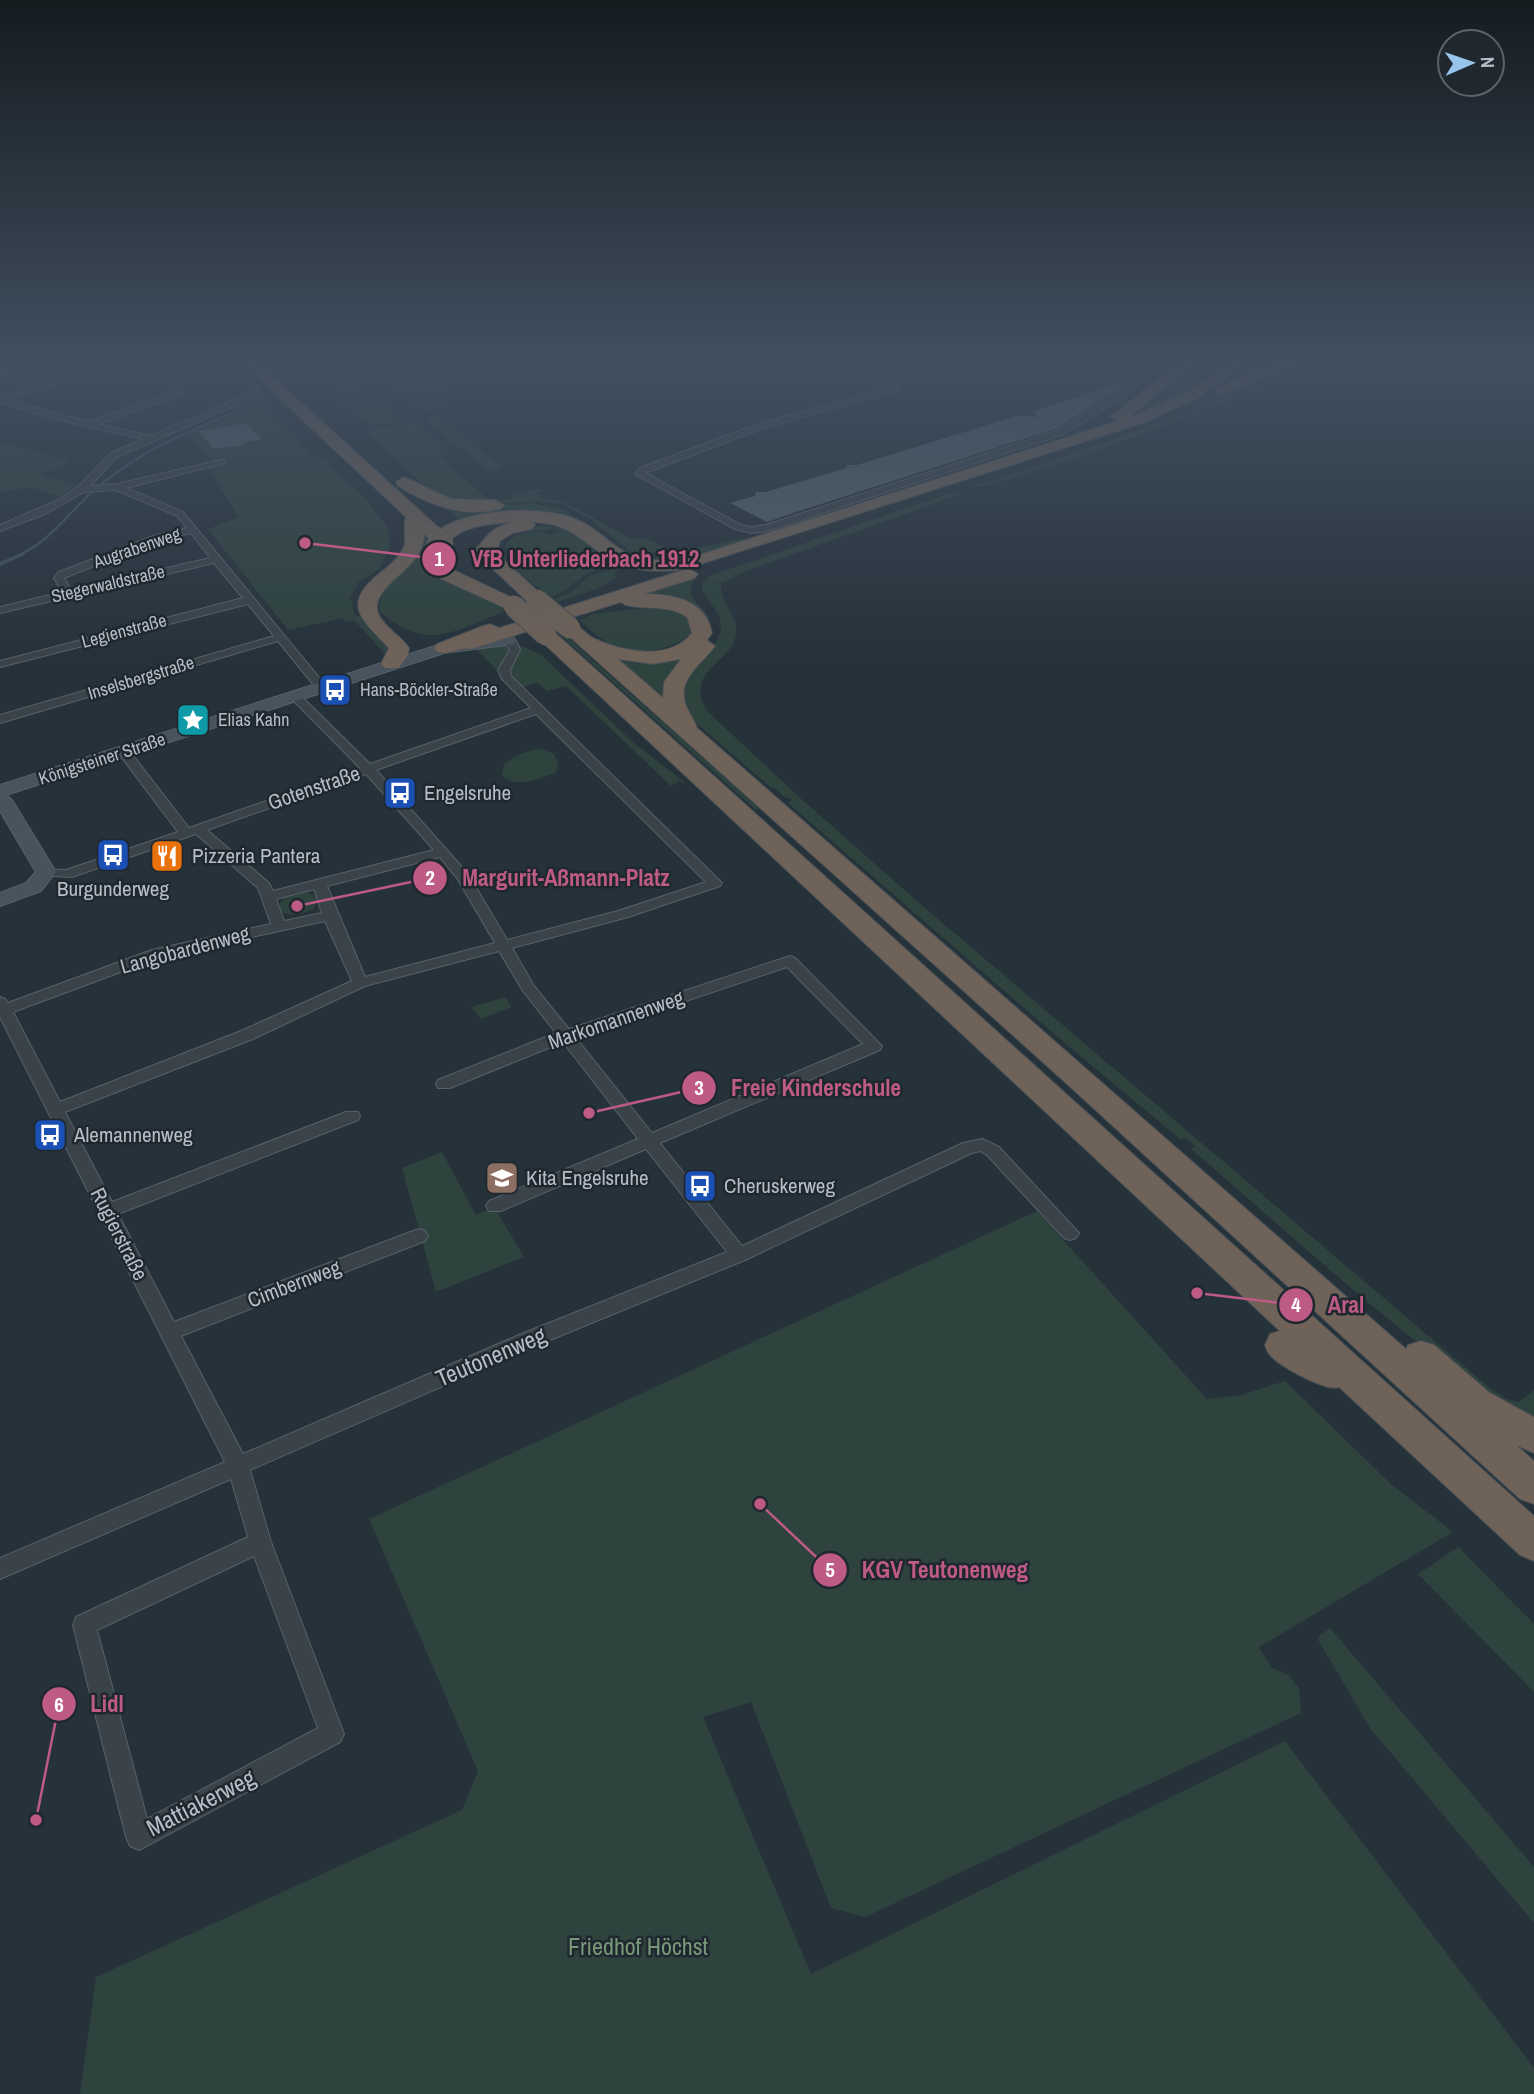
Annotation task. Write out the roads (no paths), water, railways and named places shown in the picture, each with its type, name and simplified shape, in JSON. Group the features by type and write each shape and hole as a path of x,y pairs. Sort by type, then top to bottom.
{"highway":[{"path":"354,462 406,507 452,541 497,564 1318,1290 1534,1486"},
{"path":"1013,462 769,539 696,558 667,561 648,559 621,549 566,508 534,502 447,506 434,501 399,477 452,541 513,606 1534,1542"},
{"path":"385,633 414,645 442,648 468,636 564,605 739,554 1033,462"},
{"path":"392,664 399,650 370,617 367,601 374,588 414,550 416,531 406,507"},
{"path":"513,606 440,570 430,556 437,539 475,522 530,516 570,523 590,533 621,557 643,564 678,564 739,554"},
{"path":"497,564 490,553 489,544 492,538 506,529 551,524 578,533 616,564 621,573 612,584 564,605"},
{"path":"700,744 678,714 673,698 674,683 679,672 708,643 715,630 714,617 696,594 695,584 707,573 769,539"},
{"path":"471,643 739,554"},
{"path":"570,628 609,651 639,657 659,656 687,649 702,633 702,626 695,615 680,605 669,602 636,600 588,606"},
{"path":"508,641 528,645 548,656 641,744 760,832"},
{"path":"1040,1088 1077,1149"},
{"path":"1318,1290 1382,1322 1477,1404 1534,1436"},
{"path":"1283,1345 1386,1406"}],"main road":[{"name":"Königsteiner Straße","path":"4,794 442,648 508,641"},
{"path":"4,794 47,872 40,883 7,897"}],"street":[{"path":"92,489 99,465 104,462"},
{"path":"0,528 92,489 117,486 219,462"},
{"path":"665,462 639,474 738,527 767,528 971,462"},
{"path":"117,486 180,514 321,687"},
{"name":"Augrabenweg","path":"68,593 59,578 63,574 156,538 193,530"},
{"name":"Stegerwaldstraße","path":"0,610 217,559"},
{"name":"Legienstraße","path":"0,664 249,600"},
{"name":"Inselsbergstraße","path":"0,719 281,637"},
{"path":"55,1110 247,1035 360,983 623,914 715,883 505,675 504,670 515,650 508,641"},
{"path":"295,696 369,770 463,877 528,988 739,1255"},
{"name":"Gotenstraße","path":"47,872 67,874 90,867 538,709"},
{"path":"124,752 191,830 264,886 270,896 279,926"},
{"path":"270,896 443,852"},
{"name":"Gotenstraße","path":"7,897 69,878 90,867"},
{"path":"320,884 330,916 360,983"},
{"name":"Langobardenweg","path":"2,1006 157,953 330,916"},
{"path":"495,1206 874,1046 790,961"},
{"name":"Markomannenweg","path":"444,1084 564,1036 790,961"},
{"name":"Rugierstraße","path":"2,1006 237,1466"},
{"path":"107,1211 352,1116"},
{"name":"Teutonenweg","path":"0,1569 518,1345 739,1255 970,1147 982,1145 993,1151 1070,1233"},
{"name":"Cimbernweg","path":"169,1332 419,1236"},
{"name":"Mattiakerweg","path":"237,1466 260,1542 332,1734 139,1837 85,1625 260,1542"}],"waterway":[{"path":"19,555 43,540 93,491 133,462"},
{"path":"0,564 23,554"}],"place":[{"name":"VfB Unterliederbach 1912","path":"305,543"},
{"name":"Hans-Böckler-Straße","path":"335,690"},
{"name":"Elias Kahn","path":"193,720"},
{"name":"Engelsruhe","path":"400,793"},
{"name":"Burgunderweg","path":"113,855"},
{"name":"Pizzeria Pantera","path":"167,856"},
{"name":"Margurit-Aßmann-Platz","path":"297,906"},
{"name":"Freie Kinderschule","path":"589,1113"},
{"name":"Alemannenweg","path":"50,1135"},
{"name":"Kita Engelsruhe","path":"502,1178"},
{"name":"Cheruskerweg","path":"700,1186"},
{"name":"Aral","path":"1197,1293"},
{"name":"KGV Teutonenweg","path":"760,1504"},
{"name":"Lidl","path":"36,1820"}],"park label":[{"name":"Friedhof Höchst","path":"638,1947"}]}
